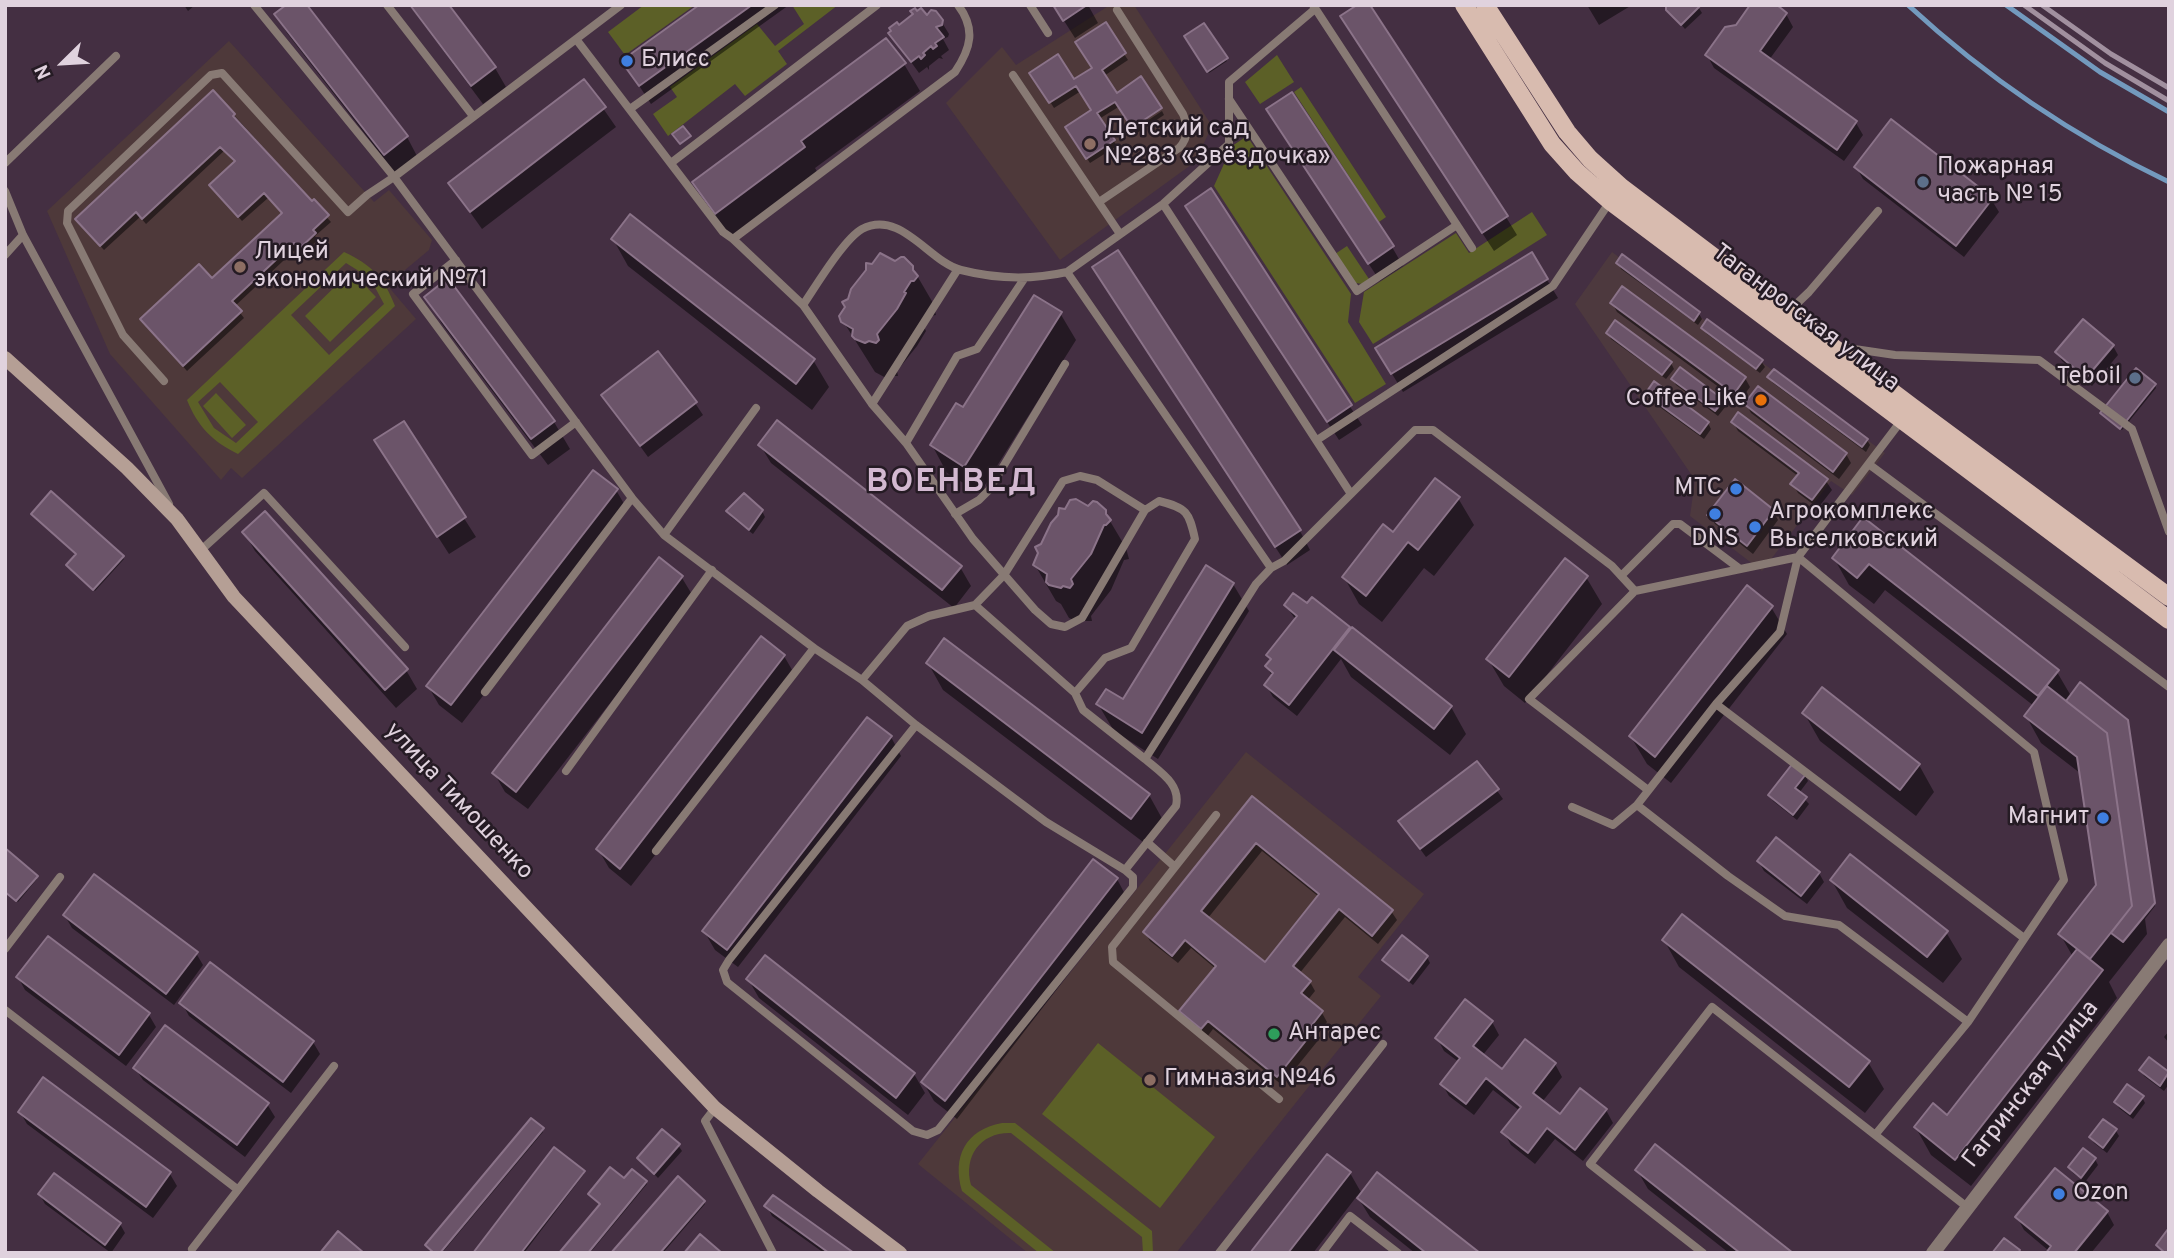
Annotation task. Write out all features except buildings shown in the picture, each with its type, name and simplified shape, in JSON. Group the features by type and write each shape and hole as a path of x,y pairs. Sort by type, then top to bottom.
{"main road":[{"name":"Таганрогская улица","path":"1464,5 1552,144 1577,172 1610,201 1906,414 2169,597"},
{"name":"Таганрогская улица","path":"1486,5 1567,132 1590,159 1621,187 1832,346 1906,414 2169,620"}],"street":[{"name":"улица Тимошенко","path":"5,358 127,468 177,519 234,597 715,1108 900,1253"},
{"name":"Гагринская улица","path":"1933,1253 2169,945"}],"lane":[{"path":"254,5 394,177 632,498 664,535 814,648 862,680 916,725 1046,822 1133,877 1133,887 938,1130 926,1135 913,1131 727,982 723,970 916,725"},
{"path":"387,5 473,116"},
{"path":"164,381 123,335 67,223 68,211 211,75 222,73 348,212 621,5"},
{"path":"630,109 775,5"},
{"path":"671,163 877,5"},
{"path":"733,239 955,72 966,56 971,32 958,5"},
{"path":"1030,5 1048,33"},
{"path":"803,305 852,237 864,228 881,225 900,229 958,269 1024,279 1066,272 1163,204 1228,144 1229,82 1314,7 1472,248"},
{"path":"1099,202 1179,148 1187,129 1183,114 1117,10"},
{"path":"576,39 723,232 803,305 872,404 906,443 955,514 1004,575 1051,624 1065,627 1083,618 1145,510 1158,500 1173,504 1189,516 1195,539 1131,648 1118,655 1105,657 1075,693"},
{"path":"5,163 116,56"},
{"path":"1013,75 1120,234"},
{"path":"1229,99 1356,291 1457,225"},
{"path":"1317,440 1553,286 1621,187"},
{"path":"5,191 23,235 177,519"},
{"path":"1163,204 1351,494"},
{"path":"1787,313 1809,292 1878,211"},
{"path":"5,255 23,235"},
{"path":"456,260 413,294 532,455 576,422"},
{"path":"872,404 958,269"},
{"path":"1066,272 1271,568"},
{"path":"906,443 957,356 977,349 1024,279"},
{"path":"1832,346 1895,355 2039,360 2132,429 2169,532"},
{"path":"955,514 979,500 989,490 1065,364"},
{"path":"664,535 756,408"},
{"path":"1572,807 1613,825 1637,804 1716,704 1780,632 1798,557 1906,414"},
{"path":"1146,759 1256,584 1271,568 1284,561 1415,430 1433,430 1612,566 1635,591"},
{"path":"1870,465 2169,687"},
{"path":"862,680 907,626 929,616 975,606 1004,575 1063,481 1080,476 1097,480 1145,510"},
{"path":"200,551 264,493 405,647"},
{"path":"485,692 632,498"},
{"path":"1621,576 1673,524 1680,524 1740,569"},
{"path":"1648,790 1529,699 1635,591 1798,557"},
{"path":"1798,557 2034,752 2064,880 1968,1022 1875,1135"},
{"path":"566,771 712,570"},
{"path":"975,606 1075,693 1083,710 1146,759 1174,785 1178,795 1176,806 1125,870"},
{"path":"656,851 814,648"},
{"path":"1716,704 2024,939"},
{"path":"1637,804 1728,876 1785,916 1839,925 1968,1022"},
{"path":"1216,815 1112,947 1113,962 1279,1099"},
{"path":"1147,842 1175,867"},
{"path":"5,949 60,877"},
{"path":"1703,1253 1590,1164 1712,1007 1967,1207"},
{"path":"5,1010 237,1189"},
{"path":"1219,1253 1383,1044"},
{"path":"192,1249 334,1066"},
{"path":"715,1108 705,1121 773,1253"},
{"path":"1322,1253 1350,1216 1398,1253"}],"shaded area":[{"name":"Детский сад №283 «Звёздочка»","path":"1110,5 1134,5 1212,126 1195,162 1060,260 946,103 1002,47 1016,65"},
{"name":"Лицей экономический №71","path":"229,41 374,202 389,190 432,240 429,250 387,285 416,319 242,478 231,468 221,480 110,354 47,211"},
{"path":"1612,252 1885,453 1852,495 1831,481 1762,571 1690,516 1695,480 1575,304"},
{"name":"Гимназия №46","path":"1246,752 1424,894 1358,977 1381,996 1176,1253 1028,1253 918,1164"}],"green space":[{"path":"644,5 695,5 625,55 608,32"},
{"path":"792,5 838,5 778,51 787,64 745,96 735,84 668,136 653,114 677,97 670,87 757,24 775,46 804,24"},
{"path":"1277,55 1294,82 1260,104 1245,82"},
{"path":"1301,87 1386,217 1379,222 1294,92"},
{"path":"1247,136 1351,294 1348,322 1386,384 1355,403 1214,186 1232,146"},
{"path":"1532,212 1547,235 1373,344 1359,322 1364,292 1456,233 1469,253"},
{"path":"1347,246 1369,279 1362,284 1356,283 1335,254"},
{"path":"344,252 369,267 387,288 395,306 238,454 207,432 187,400","holes":["346,263 370,278 384,304 329,355 291,315","220,382 258,422 236,443 214,428 198,402"]},
{"path":"351,271 376,297 330,342 305,316"},
{"path":"216,393 246,425 232,438 203,406"},
{"path":"1098,1043 1215,1137 1160,1208 1042,1114"},
{"path":"1002,1123 1015,1123 1152,1231 1153,1253 1143,1253 1142,1237 1011,1133 991,1137 977,1148 970,1164 971,1185 1056,1253 1039,1253 962,1191 959,1167 964,1147 979,1132"}],"waterway":[{"path":"1908,5 1968,56 2032,103 2099,145 2169,182"},
{"path":"2006,5 2100,72 2169,112"}],"railway":[{"path":"2024,5 2105,63 2169,101"},
{"path":"2042,5 2111,54 2169,88"}],"place":[{"name":"Блисс","path":"627,61"},
{"name":"Детский сад №283 «Звёздочка»","path":"1090,144"},
{"name":"Пожарная часть № 15","path":"1923,182"},
{"name":"Лицей экономический №71","path":"240,267"},
{"name":"Teboil","path":"2135,378"},
{"name":"Coffee Like","path":"1761,400"},
{"name":"МТС","path":"1736,489"},
{"name":"DNS","path":"1715,514"},
{"name":"Агрокомплекс Выселковский","path":"1755,527"},
{"name":"Магнит","path":"2103,818"},
{"name":"Антарес","path":"1274,1034"},
{"name":"Гимназия №46","path":"1150,1080"},
{"name":"Ozon","path":"2059,1194"}],"district":[{"name":"ВОЕНВЕД","path":"952,485"}]}
